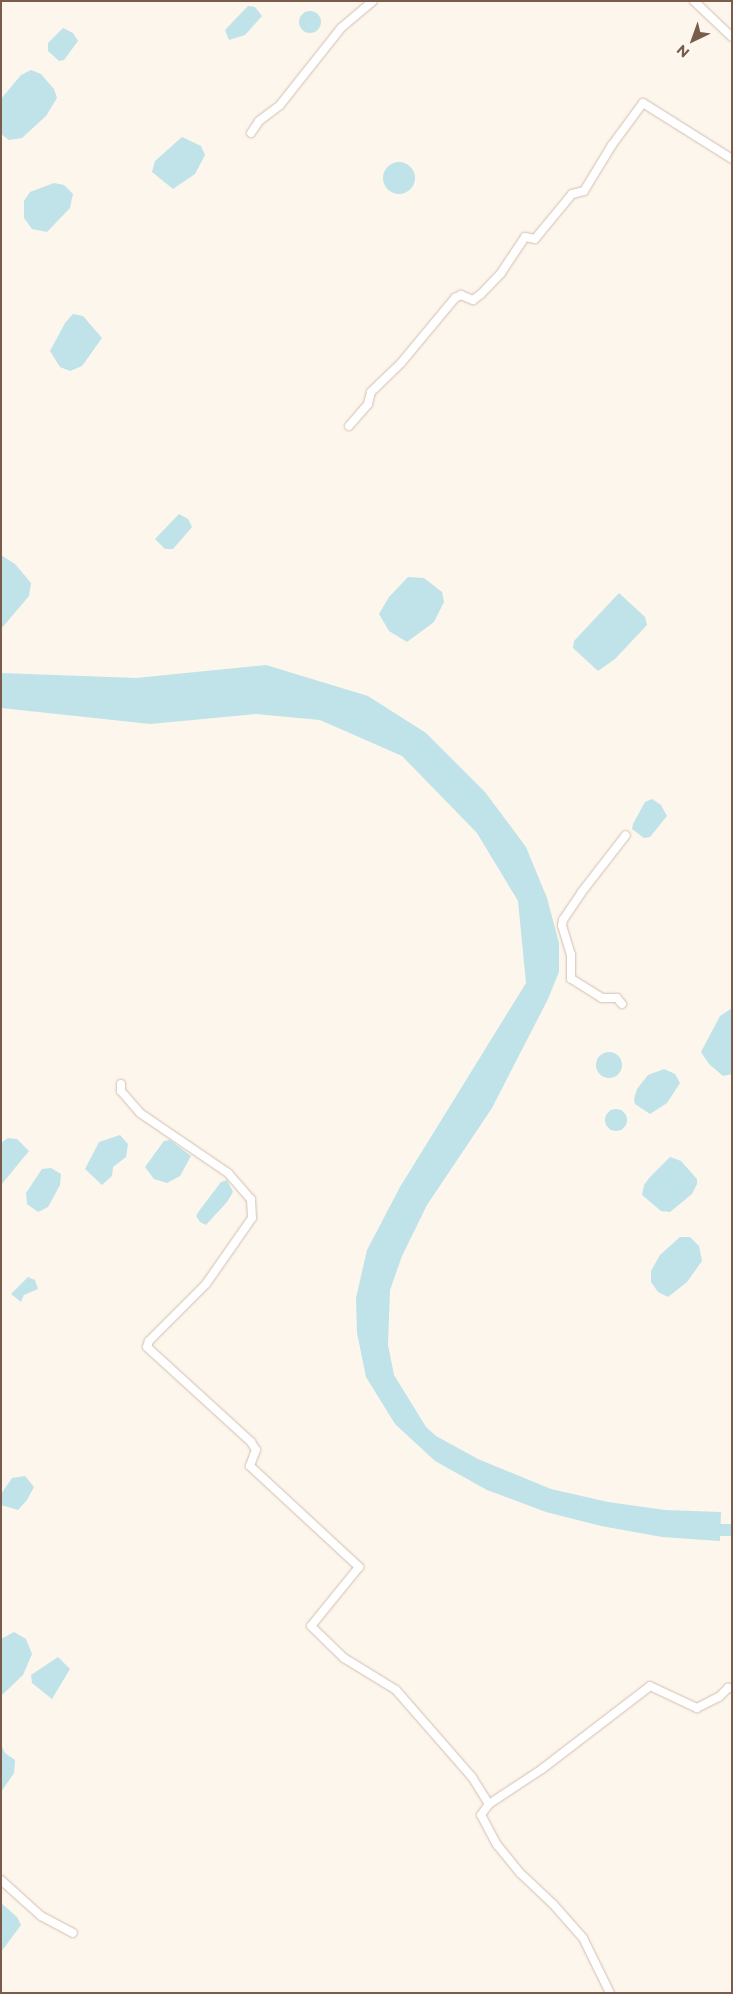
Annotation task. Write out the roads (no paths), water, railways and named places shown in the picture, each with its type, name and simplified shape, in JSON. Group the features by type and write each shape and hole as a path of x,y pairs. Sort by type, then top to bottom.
{"street":[{"path":"251,133 259,121 280,105 342,28 373,1"},
{"path":"694,1 732,38"},
{"path":"349,426 368,404 371,392 401,363 455,298 461,295 473,300 482,294 500,273 525,237 535,239 572,194 584,191 602,159 642,103 732,159"},
{"path":"622,1004 617,998 602,998 571,979 571,955 562,926 563,920 581,893 626,835"},
{"path":"121,1084 121,1091 140,1113 228,1173 250,1199 252,1218 206,1284 149,1341 147,1347 251,1442 256,1450 250,1466 359,1567 311,1626 344,1658 396,1690 472,1777 489,1804"},
{"path":"610,1993 583,1938 497,1845 481,1815 489,1804 542,1769 650,1686 697,1708 719,1697 728,1688 732,1688"},
{"path":"1,1880 41,1916 73,1933"}],"water":[{"path":"248,6 255,7 262,16 245,35 229,40 225,30"},
{"path":"310,11 318,14 321,22 318,30 310,33 302,30 299,22 302,14"},
{"path":"63,28 73,33 78,41 64,60 59,61 48,51 48,43"},
{"path":"31,70 41,74 54,89 57,98 46,116 22,138 9,140 1,134 1,99 21,75"},
{"path":"182,137 201,146 205,155 195,174 173,189 152,172 155,161"},
{"path":"399,162 405,163 410,167 414,172 414,184 410,189 405,193 399,194 393,193 388,189 384,184 383,178 384,172 388,167 393,163"},
{"path":"54,183 64,185 73,194 70,208 47,232 32,229 24,218 24,201 30,192"},
{"path":"73,314 83,316 102,338 82,366 70,371 60,367 50,351 65,323"},
{"path":"179,514 188,519 192,527 173,549 165,549 155,539"},
{"path":"1,555 15,564 31,583 29,596 1,629"},
{"path":"408,577 424,578 442,592 444,602 434,622 407,642 389,631 379,614 389,597"},
{"path":"619,593 645,617 647,625 615,659 598,671 573,648 574,641"},
{"path":"266,665 368,696 426,733 485,792 526,847 547,898 559,943 559,972 548,999 492,1108 427,1205 402,1256 390,1290 388,1345 394,1375 426,1427 436,1436 478,1459 551,1489 608,1502 665,1510 721,1512 720,1541 662,1537 601,1526 546,1512 487,1490 435,1461 395,1424 366,1377 357,1333 356,1298 367,1250 400,1187 526,983 518,901 477,833 402,756 320,720 256,714 150,724 1,708 1,673 136,678"},
{"path":"652,799 661,805 667,816 650,837 644,838 632,829 633,824 645,802"},
{"path":"732,1008 732,1074 723,1076 709,1064 701,1052 720,1016"},
{"path":"609,1052 618,1056 622,1065 618,1074 609,1078 600,1074 596,1065 600,1056"},
{"path":"664,1069 675,1074 680,1083 667,1103 650,1114 635,1104 634,1099 637,1089 648,1075"},
{"path":"616,1109 624,1112 627,1120 624,1128 616,1131 608,1128 605,1120 608,1112"},
{"path":"120,1135 128,1144 126,1157 113,1167 112,1176 102,1185 85,1169 99,1142"},
{"path":"8,1138 17,1139 29,1151 1,1185 1,1143"},
{"path":"170,1140 191,1156 180,1176 167,1183 154,1179 145,1167 164,1141"},
{"path":"670,1157 681,1161 697,1179 697,1184 692,1194 670,1212 661,1211 642,1195 644,1185"},
{"path":"51,1168 61,1174 60,1185 48,1207 38,1212 27,1204 26,1193 42,1169"},
{"path":"227,1180 233,1192 227,1202 206,1225 200,1222 196,1216 199,1211 221,1182"},
{"path":"680,1237 690,1237 699,1246 702,1261 687,1282 668,1297 658,1292 651,1282 651,1271 660,1255"},
{"path":"28,1277 35,1280 38,1289 24,1295 21,1302 11,1294"},
{"path":"25,1476 34,1487 27,1500 18,1510 1,1505 1,1494 12,1478"},
{"path":"14,1632 26,1639 32,1654 23,1675 1,1696 1,1639"},
{"path":"58,1657 70,1669 52,1699 32,1683 31,1675"},
{"path":"1,1745 5,1753 15,1760 14,1773 1,1792"},
{"path":"1,1903 17,1917 21,1925 1,1952"}],"waterway":[{"path":"704,1530 732,1530"}]}
